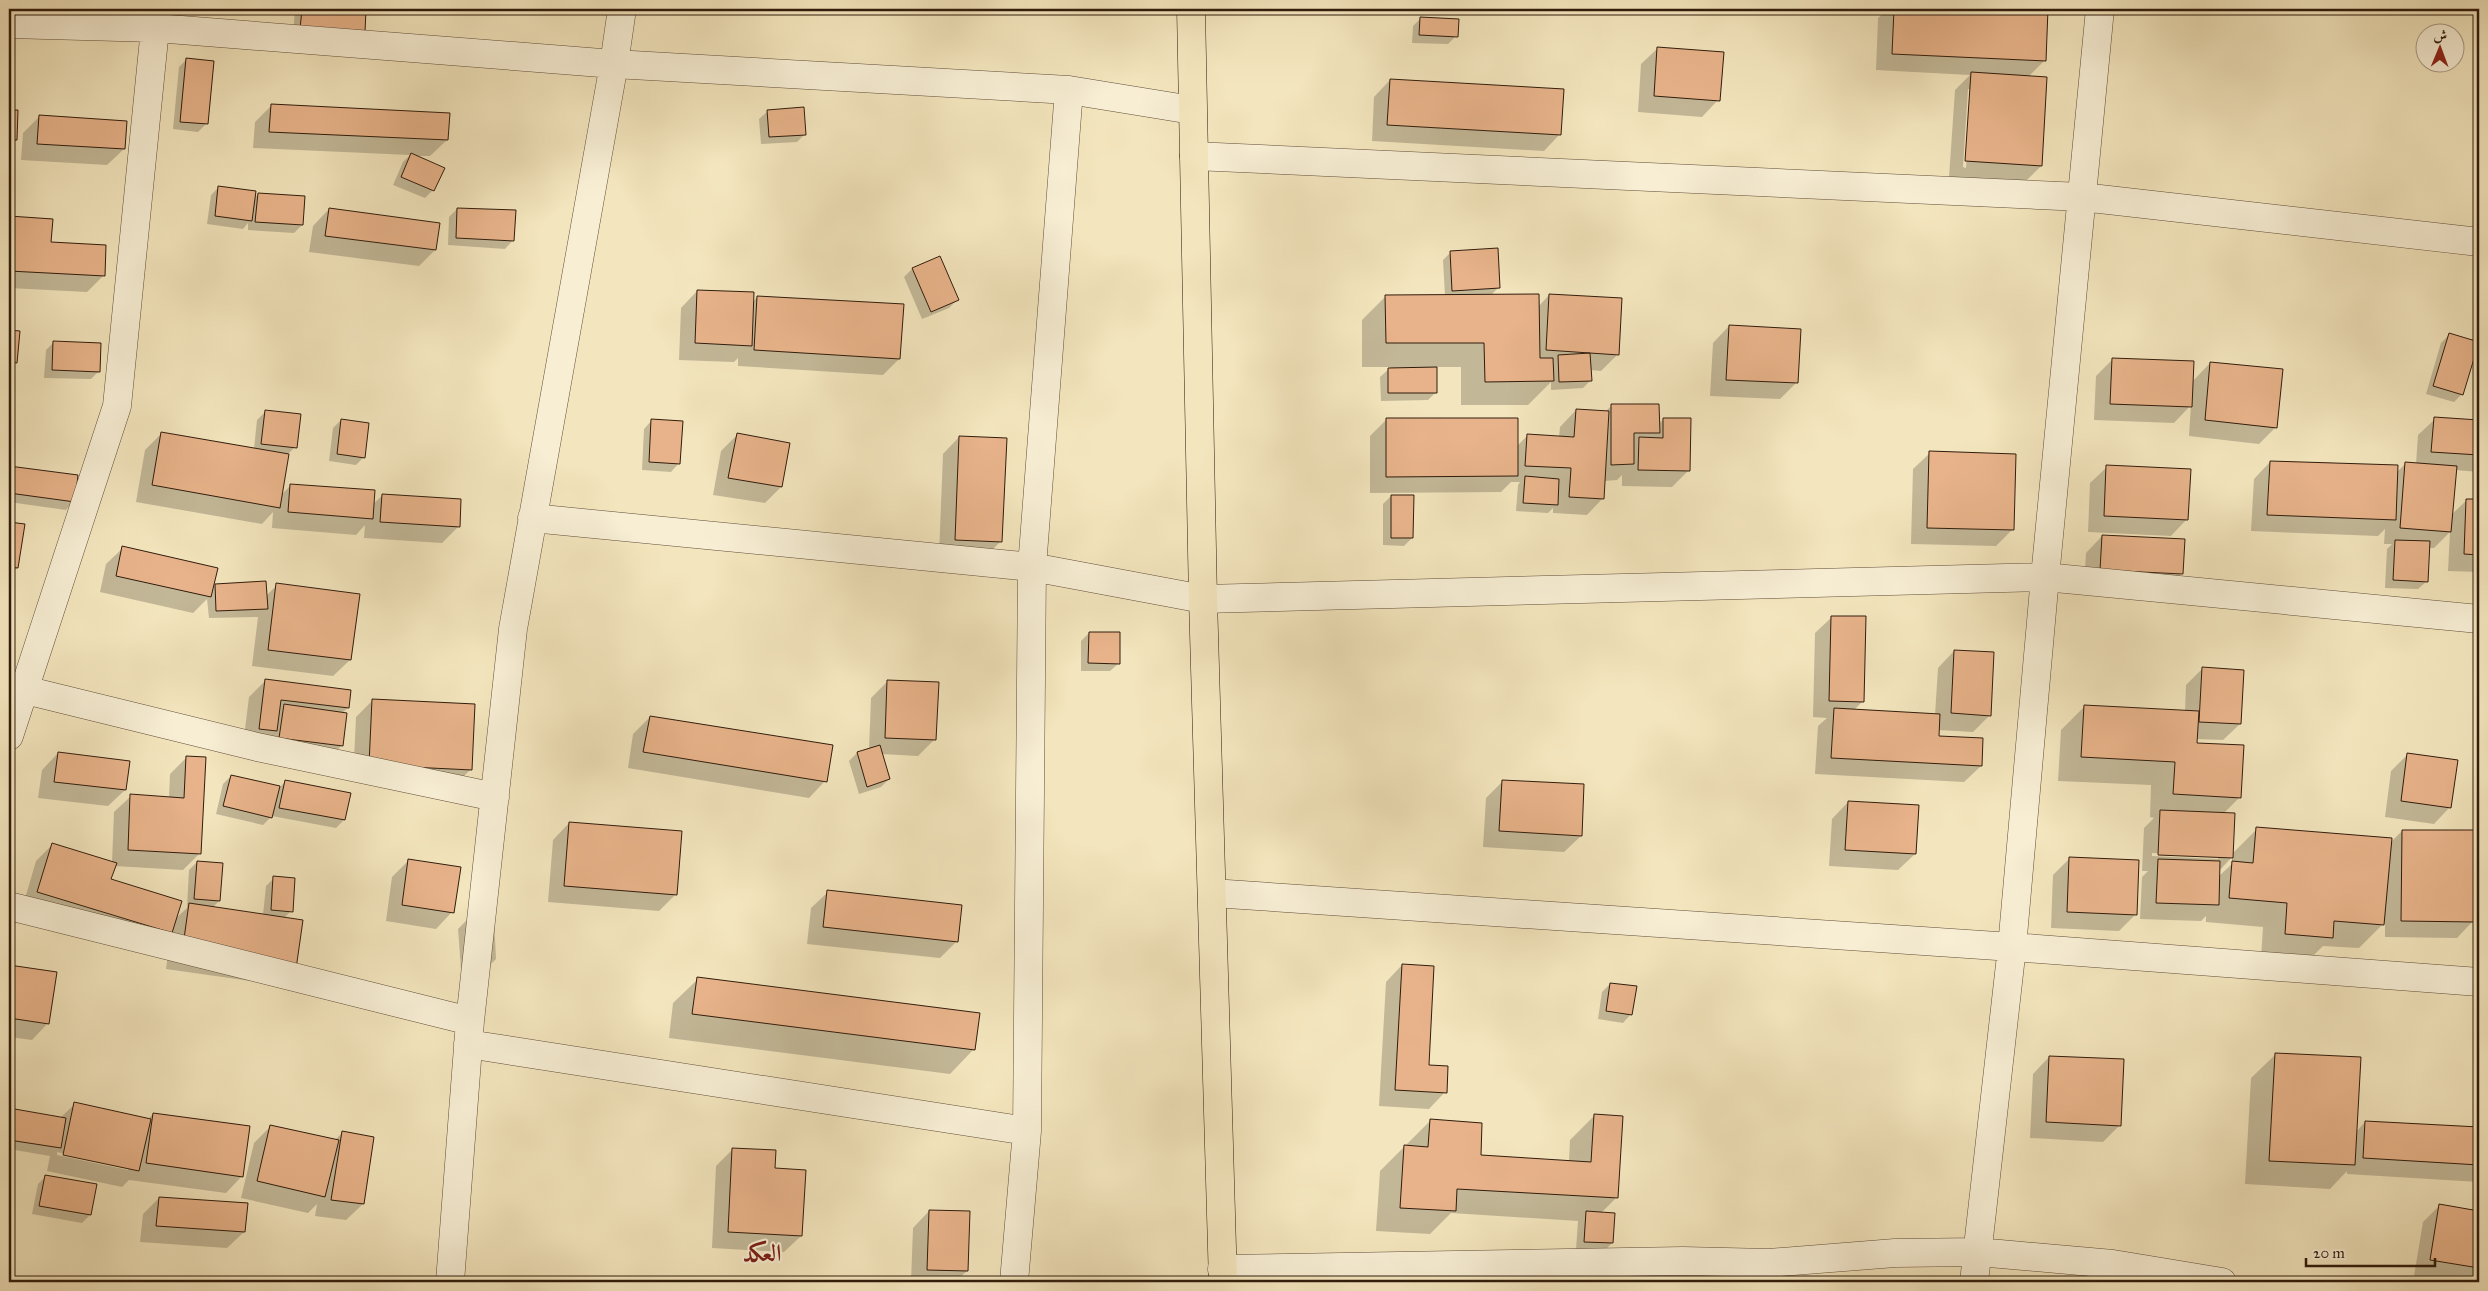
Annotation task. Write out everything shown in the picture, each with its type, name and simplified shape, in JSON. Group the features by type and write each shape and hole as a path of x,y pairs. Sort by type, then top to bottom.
{"main road":[{"path":"1191,9 1203,599 1222,1276"}],"street":[{"path":"450,1282 469,1033 513,629 614,64 622,9"},
{"path":"1974,1282 2012,947 2045,577 2100,9"},
{"path":"9,736 18,696 117,406 157,18"},
{"path":"9,24 157,18 614,64 1069,90 1192,110"},
{"path":"1014,1282 1027,1131 1032,567 1069,90"},
{"path":"1194,156 2082,197 2479,242"},
{"path":"532,518 1032,567 1203,599 2045,577 2479,619"},
{"path":"18,696 495,797"},
{"path":"1212,893 2012,947 2479,982"},
{"path":"9,906 469,1033 1027,1131"},
{"path":"1222,1276 1683,1261 1769,1263 1895,1253 1978,1252 2113,1264 2222,1282"}],"building":[{"path":"93,9 141,9 140,26 92,24"},
{"path":"302,9 366,9 365,32 300,29"},
{"path":"1894,9 2048,9 2046,61 1892,54"},
{"path":"1420,17 1459,19 1458,37 1419,35"},
{"path":"1657,47 1724,52 1720,101 1654,96"},
{"path":"186,58 214,61 208,124 180,122"},
{"path":"1971,72 2047,77 2042,166 1965,161"},
{"path":"1390,79 1564,89 1561,135 1387,125"},
{"path":"271,104 450,113 448,140 269,132"},
{"path":"804,107 806,135 769,137 767,110"},
{"path":"9,110 18,110 17,140 9,140"},
{"path":"39,115 127,121 125,149 37,144"},
{"path":"411,153 445,168 434,191 401,177"},
{"path":"218,186 256,191 252,221 215,216"},
{"path":"258,193 305,196 303,225 255,222"},
{"path":"329,208 440,223 436,250 325,236"},
{"path":"457,208 516,210 514,241 456,238"},
{"path":"9,216 53,219 51,242 106,245 105,276 9,271"},
{"path":"1498,248 1500,288 1452,291 1450,251"},
{"path":"940,256 959,300 931,312 912,268"},
{"path":"697,290 754,292 752,346 695,343"},
{"path":"1539,294 1540,358 1553,358 1554,381 1485,382 1484,343 1386,343 1385,295"},
{"path":"1549,294 1622,298 1619,355 1546,350"},
{"path":"757,296 904,304 900,359 754,350"},
{"path":"1729,325 1801,329 1798,383 1726,380"},
{"path":"9,330 20,331 17,363 9,362"},
{"path":"2449,333 2479,342 2463,395 2433,386"},
{"path":"53,341 101,343 100,372 52,370"},
{"path":"1590,353 1592,381 1559,382 1558,355"},
{"path":"2112,358 2194,361 2192,407 2110,404"},
{"path":"2210,362 2283,369 2277,428 2205,420"},
{"path":"1437,367 1437,393 1388,393 1388,368"},
{"path":"1611,404 1659,404 1660,433 1634,433 1634,464 1611,465"},
{"path":"1576,409 1609,411 1604,499 1569,497 1571,468 1525,466 1527,434 1574,437"},
{"path":"265,410 301,414 297,448 261,444"},
{"path":"2434,417 2479,420 2479,455 2431,452"},
{"path":"1386,418 1518,418 1518,476 1386,477"},
{"path":"1663,418 1691,418 1690,471 1638,470 1639,437 1663,438"},
{"path":"341,419 369,423 365,458 337,454"},
{"path":"651,419 683,421 680,464 649,462"},
{"path":"161,432 289,454 280,508 152,485"},
{"path":"737,433 790,443 782,487 728,478"},
{"path":"959,436 1007,438 1002,542 955,540"},
{"path":"1929,451 2016,454 2014,530 1927,528"},
{"path":"2270,461 2398,465 2396,520 2267,515"},
{"path":"2405,462 2457,466 2451,532 2400,528"},
{"path":"2106,465 2191,469 2188,520 2104,516"},
{"path":"9,466 78,475 75,502 9,493"},
{"path":"1525,476 1559,479 1558,505 1523,503"},
{"path":"290,484 375,490 373,519 288,512"},
{"path":"382,494 461,499 460,527 380,522"},
{"path":"1391,495 1414,495 1413,538 1391,538"},
{"path":"2466,499 2479,499 2479,555 2464,554"},
{"path":"9,522 25,524 18,568 9,567"},
{"path":"2102,535 2185,539 2183,574 2100,570"},
{"path":"2395,540 2430,541 2428,582 2393,580"},
{"path":"122,546 218,568 211,597 116,576"},
{"path":"266,581 268,609 216,611 215,584"},
{"path":"276,583 360,594 351,660 268,650"},
{"path":"1831,616 1866,616 1864,702 1829,701"},
{"path":"1089,632 1120,632 1120,664 1088,663"},
{"path":"9,648 14,649 9,676"},
{"path":"1954,650 1994,652 1991,716 1951,713"},
{"path":"2202,667 2244,670 2241,724 2199,722"},
{"path":"265,679 351,690 349,708 281,700 277,731 259,729"},
{"path":"887,680 939,682 936,740 885,738"},
{"path":"372,699 475,704 472,770 369,765"},
{"path":"284,704 347,713 343,746 279,738"},
{"path":"2084,705 2199,711 2197,743 2244,745 2241,798 2173,794 2175,762 2081,757"},
{"path":"1834,708 1940,714 1939,736 1983,738 1982,766 1831,758"},
{"path":"650,716 833,745 827,782 643,752"},
{"path":"880,745 890,779 867,787 857,752"},
{"path":"58,752 130,761 126,790 54,782"},
{"path":"2407,753 2458,760 2451,808 2401,801"},
{"path":"186,756 206,757 201,854 128,850 130,794 184,798"},
{"path":"231,775 280,786 272,818 223,806"},
{"path":"285,780 351,793 345,820 279,808"},
{"path":"1502,780 1584,784 1582,836 1499,831"},
{"path":"1848,801 1919,805 1916,854 1845,850"},
{"path":"2160,810 2235,813 2233,858 2158,855"},
{"path":"569,822 682,831 677,895 564,886"},
{"path":"2256,827 2392,838 2384,925 2334,921 2333,938 2285,934 2287,903 2229,898 2232,861 2253,863"},
{"path":"2402,830 2475,830 2475,922 2401,921"},
{"path":"52,843 117,863 111,879 182,901 172,933 37,892"},
{"path":"2069,857 2139,860 2137,915 2067,912"},
{"path":"408,859 461,867 454,913 402,905"},
{"path":"2158,859 2220,861 2219,905 2156,903"},
{"path":"197,861 223,863 220,901 194,899"},
{"path":"273,876 295,878 293,912 271,910"},
{"path":"827,890 962,905 958,942 823,927"},
{"path":"189,903 303,920 296,969 182,953"},
{"path":"1402,964 1434,966 1429,1065 1448,1066 1447,1093 1395,1090"},
{"path":"9,965 57,972 49,1024 9,1018"},
{"path":"697,977 980,1013 975,1050 692,1014"},
{"path":"1610,983 1637,986 1632,1015 1606,1011"},
{"path":"2275,1053 2361,1057 2355,1165 2269,1161"},
{"path":"2049,1056 2124,1059 2121,1126 2046,1122"},
{"path":"74,1102 151,1119 139,1171 63,1155"},
{"path":"9,1108 66,1118 61,1148 9,1140"},
{"path":"153,1113 250,1126 243,1177 146,1163"},
{"path":"1594,1114 1623,1116 1618,1198 1457,1189 1456,1211 1400,1208 1404,1145 1428,1147 1430,1119 1482,1123 1481,1155 1591,1162"},
{"path":"2365,1121 2479,1127 2479,1165 2363,1158"},
{"path":"270,1125 339,1140 325,1197 257,1181"},
{"path":"342,1131 374,1137 364,1204 331,1200"},
{"path":"732,1148 776,1150 775,1168 806,1170 802,1236 728,1232"},
{"path":"45,1175 97,1184 91,1215 39,1206"},
{"path":"159,1197 248,1203 245,1232 156,1226"},
{"path":"2439,1204 2479,1211 2479,1268 2430,1260"},
{"path":"929,1210 970,1211 968,1271 927,1270"},
{"path":"1586,1211 1615,1213 1613,1243 1584,1242"}],"district":[{"name":"العكد","path":"762,1253"}]}
